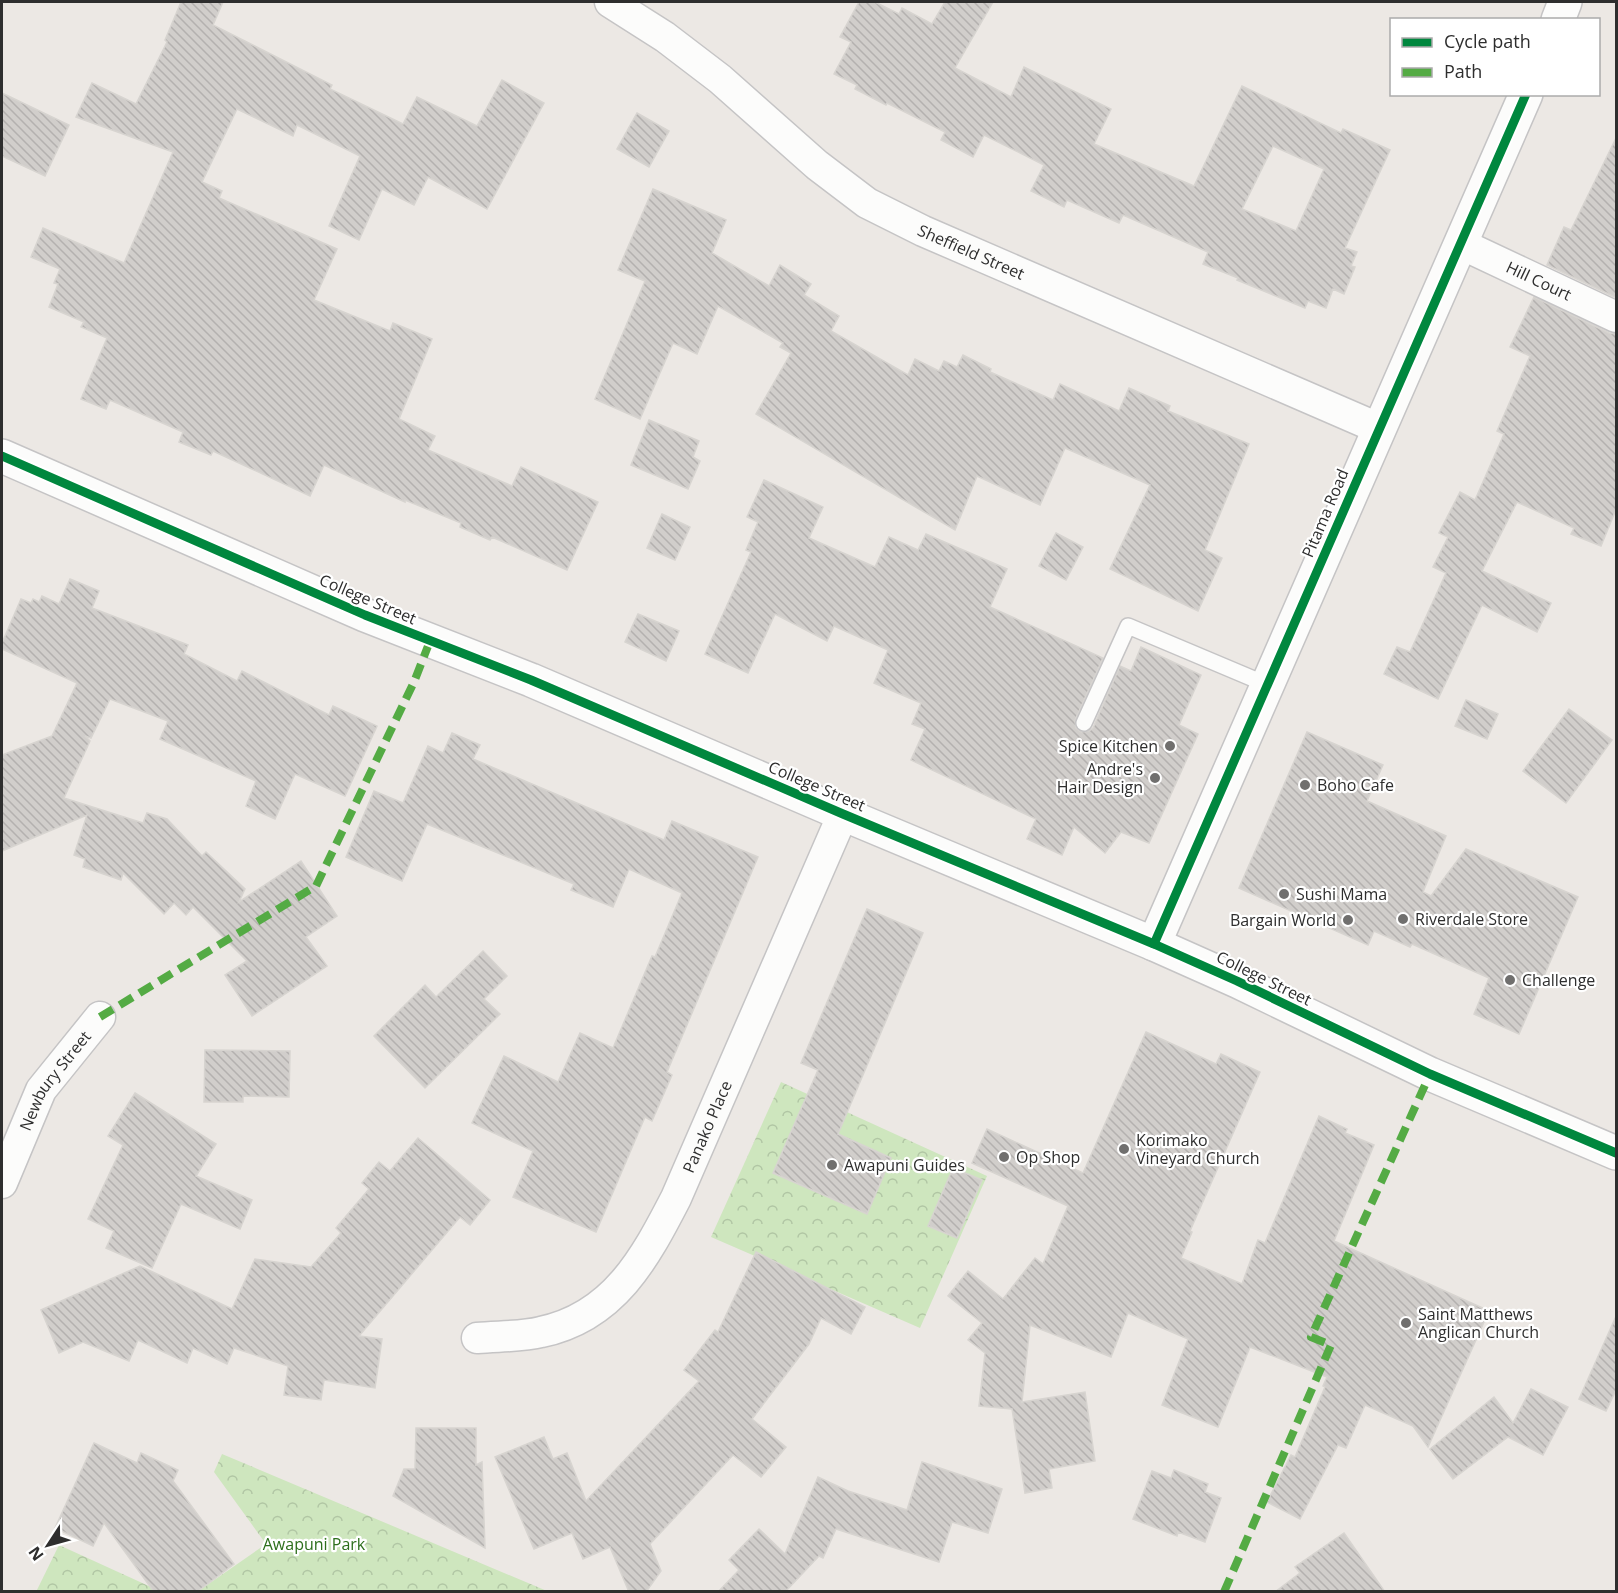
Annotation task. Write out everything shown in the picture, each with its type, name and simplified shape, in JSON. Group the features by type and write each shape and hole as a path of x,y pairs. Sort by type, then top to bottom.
{"main road":[{"path":"1559,18 1565,2"},
{"name":"Pitama Road","path":"1154,944 1525,96"},
{"name":"College Street","path":"2,456 365,615 531,680 1154,944 1237,981 1430,1074 1617,1153"}],"street":[{"name":"Sheffield Street","path":"610,2 666,37 720,79 817,165 867,202 923,231 1378,428"},
{"name":"Hill Court","path":"1461,244 1617,317"},
{"name":"Panako Place","path":"477,1338 540,1333 574,1322 608,1299 633,1274 652,1246 676,1198 843,814"},
{"name":"Newbury Street","path":"2,1183 41,1090 100,1017"}],"lane":[{"path":"1084,723 1128,626 1268,685"}],"green space":[{"path":"781,1082 987,1176 920,1328 711,1237"},
{"name":"Awapuni Park","path":"222,1454 547,1591 197,1592 266,1544 214,1472"},
{"path":"59,1545 151,1587 154,1592 36,1592"}],"building":[{"path":"181,2 223,2 213,25 332,85 330,89 403,124 417,97 477,126 502,80 544,103 487,209 428,177 414,205 382,189 359,240 329,226 360,156 297,125 293,136 237,109 202,182 222,191 219,198 337,249 314,300 390,331 393,323 432,339 399,419 435,436 428,450 512,486 521,467 598,502 567,570 492,537 490,540 460,527 461,523 405,500 405,502 324,465 310,496 213,451 211,455 179,442 183,432 110,400 106,409 81,399 107,338 81,327 84,322 49,307 58,284 54,283 60,269 31,257 43,228 124,263 173,152 76,117 92,83 136,104 167,42 165,40"},
{"path":"859,2 875,2 899,14 902,8 932,24 945,2 993,2 955,68 1011,97 1024,67 1111,109 1094,144 1194,186 1242,86 1341,133 1343,129 1390,150 1345,248 1357,252 1351,266 1355,267 1344,294 1333,289 1326,308 1308,301 1305,308 1203,264 1208,252 1123,215 1119,223 1067,200 1064,207 1031,191 1044,165 984,135 973,157 941,140 945,132 855,89 857,85 834,74 851,42 840,37","holes":["1273,146 1324,169 1296,231 1242,209"]},
{"path":"2,93 69,125 45,176 2,156"},
{"path":"637,113 669,131 649,167 617,149"},
{"path":"1617,136 1617,298 1547,265 1564,227 1571,230"},
{"path":"653,189 726,220 712,253 769,286 780,265 811,284 804,295 839,316 831,331 908,375 915,359 939,371 944,361 957,367 963,355 991,369 990,372 1053,400 1060,384 1119,411 1129,388 1170,406 1168,411 1249,444 1205,550 1222,558 1198,611 1110,569 1150,485 1065,448 1040,505 977,476 955,530 756,414 791,353 780,347 783,343 718,306 697,354 673,343 640,419 595,399 645,281 618,270"},
{"path":"1534,297 1609,333 1617,334 1617,507 1601,546 1571,534 1574,528 1517,502 1482,571 1551,603 1537,632 1482,605 1438,699 1384,674 1397,647 1410,652 1446,573 1433,567 1448,537 1439,533 1460,492 1475,500 1504,434 1497,431 1530,356 1510,347"},
{"path":"649,420 699,441 693,457 700,461 688,489 631,465"},
{"path":"764,480 823,507 809,538 875,567 889,537 918,550 926,534 1007,569 990,607 1103,658 1075,720 1076,728 1081,732 1093,728 1120,666 1131,671 1141,647 1201,675 1179,725 1198,734 1149,843 1121,832 1105,853 1074,827 1062,855 1027,839 1036,819 911,760 925,729 912,724 921,703 874,683 888,650 834,626 827,641 775,614 748,673 705,654 751,552 746,550 758,522 747,517"},
{"path":"662,514 690,527 675,560 647,548"},
{"path":"1056,533 1083,547 1066,580 1039,566"},
{"path":"70,579 99,591 92,608 188,645 184,654 237,681 242,671 329,715 333,706 377,726 345,796 295,774 275,819 246,806 256,781 160,739 168,721 110,699 91,738 85,736 90,741 64,798 143,823 147,813 167,819 202,856 206,852 245,889 239,902 301,861 337,916 306,937 327,966 252,1016 225,975 247,961 193,907 186,915 174,903 164,914 123,873 121,880 83,867 85,859 74,855 87,815 2,851 2,755 52,736 77,683 2,649 2,643 21,599 31,603 33,599 39,602 42,596 59,604"},
{"path":"638,614 679,631 666,661 625,642"},
{"path":"1466,700 1498,714 1487,739 1455,726"},
{"path":"1569,709 1612,740 1566,803 1523,771"},
{"path":"1307,732 1383,765 1367,801 1446,836 1423,892 1431,896 1466,849 1578,897 1519,1034 1474,1014 1489,978 1412,944 1410,947 1374,931 1368,945 1239,888"},
{"path":"452,733 480,745 473,759 664,840 672,821 758,857 667,1072 672,1075 652,1121 645,1117 596,1232 513,1197 533,1151 472,1123 504,1056 558,1082 580,1033 613,1048 682,893 629,869 613,907 571,890 574,884 427,824 402,881 346,857 374,791 403,803 428,746 443,753"},
{"path":"867,909 923,933 838,1134 891,1158 867,1214 773,1173 818,1070 801,1063"},
{"path":"483,951 507,976 484,999 500,1014 425,1088 374,1036 425,985 436,997"},
{"path":"1146,1032 1216,1064 1221,1054 1260,1072 1190,1231 1192,1232 1181,1258 1242,1284 1258,1240 1265,1243 1319,1116 1347,1129 1345,1133 1374,1145 1334,1241 1489,1311 1428,1447 1413,1426 1365,1405 1346,1448 1338,1445 1300,1519 1267,1502 1291,1455 1295,1457 1325,1387 1323,1386 1327,1377 1250,1347 1218,1427 1162,1405 1188,1339 1128,1313 1111,1357 1030,1325 1022,1402 1085,1392 1095,1461 1049,1469 1052,1488 1025,1493 1012,1409 979,1406 985,1353 968,1340 982,1323 948,1296 968,1271 1003,1299 1035,1258 1043,1264 1068,1206 972,1163 987,1129 1083,1173"},
{"path":"205,1050 290,1051 289,1097 243,1096 243,1102 204,1102"},
{"path":"135,1093 216,1144 196,1176 252,1200 240,1229 181,1204 152,1268 106,1248 114,1231 88,1219 123,1145 108,1136"},
{"path":"418,1138 490,1200 470,1225 460,1217 359,1336 382,1339 375,1388 324,1380 321,1400 284,1395 288,1366 234,1348 227,1364 193,1348 187,1363 138,1340 129,1361 83,1342 59,1353 41,1310 140,1266 232,1309 255,1259 311,1267 341,1233 336,1228 369,1189 362,1183 379,1162 390,1171"},
{"path":"953,1168 982,1180 957,1238 928,1226"},
{"path":"756,1252 865,1307 851,1334 821,1318 809,1344 752,1419 786,1447 761,1477 733,1455 650,1544 661,1571 646,1592 629,1592 610,1547 583,1559 572,1533 534,1549 495,1457 544,1437 553,1459 567,1453 586,1501 699,1381 684,1370 715,1330 718,1332"},
{"path":"1617,1314 1617,1388 1606,1411 1579,1399"},
{"path":"1531,1389 1568,1407 1543,1455 1508,1437 1453,1479 1430,1449 1494,1397 1513,1423"},
{"path":"416,1428 476,1428 476,1465 482,1462 485,1548 393,1496 404,1469 415,1469"},
{"path":"94,1443 137,1463 141,1453 178,1470 173,1481 234,1564 197,1592 154,1592 104,1523 93,1546 55,1528"},
{"path":"922,1462 1002,1489 988,1533 952,1522 939,1562 836,1529 823,1558 819,1556 785,1592 718,1592 739,1570 729,1560 759,1529 785,1554 818,1477 848,1491 907,1510"},
{"path":"1174,1470 1208,1484 1205,1492 1221,1498 1205,1542 1178,1532 1177,1536 1133,1519 1152,1471 1171,1478"},
{"path":"1344,1533 1385,1592 1275,1592 1300,1573 1295,1567"}],"marked path":[{"path":"100,1017 316,886 414,682 430,641"},
{"path":"1224,1592 1331,1345 1311,1337 1430,1074"}],"cycle path":[{"path":"1154,944 1525,96"},
{"path":"2,456 365,615 531,680 1154,944 1237,981 1430,1074 1616,1153"}],"place":[{"name":"Spice Kitchen","path":"1170,746"},
{"name":"Andre's Hair Design","path":"1155,778"},
{"name":"Boho Cafe","path":"1305,785"},
{"name":"Sushi Mama","path":"1284,894"},
{"name":"Riverdale Store","path":"1403,919"},
{"name":"Bargain World","path":"1348,920"},
{"name":"Challenge","path":"1510,980"},
{"name":"Korimako Vineyard Church","path":"1124,1149"},
{"name":"Op Shop","path":"1004,1157"},
{"name":"Awapuni Guides","path":"832,1165"},
{"name":"Saint Matthews Anglican Church","path":"1406,1323"}]}
